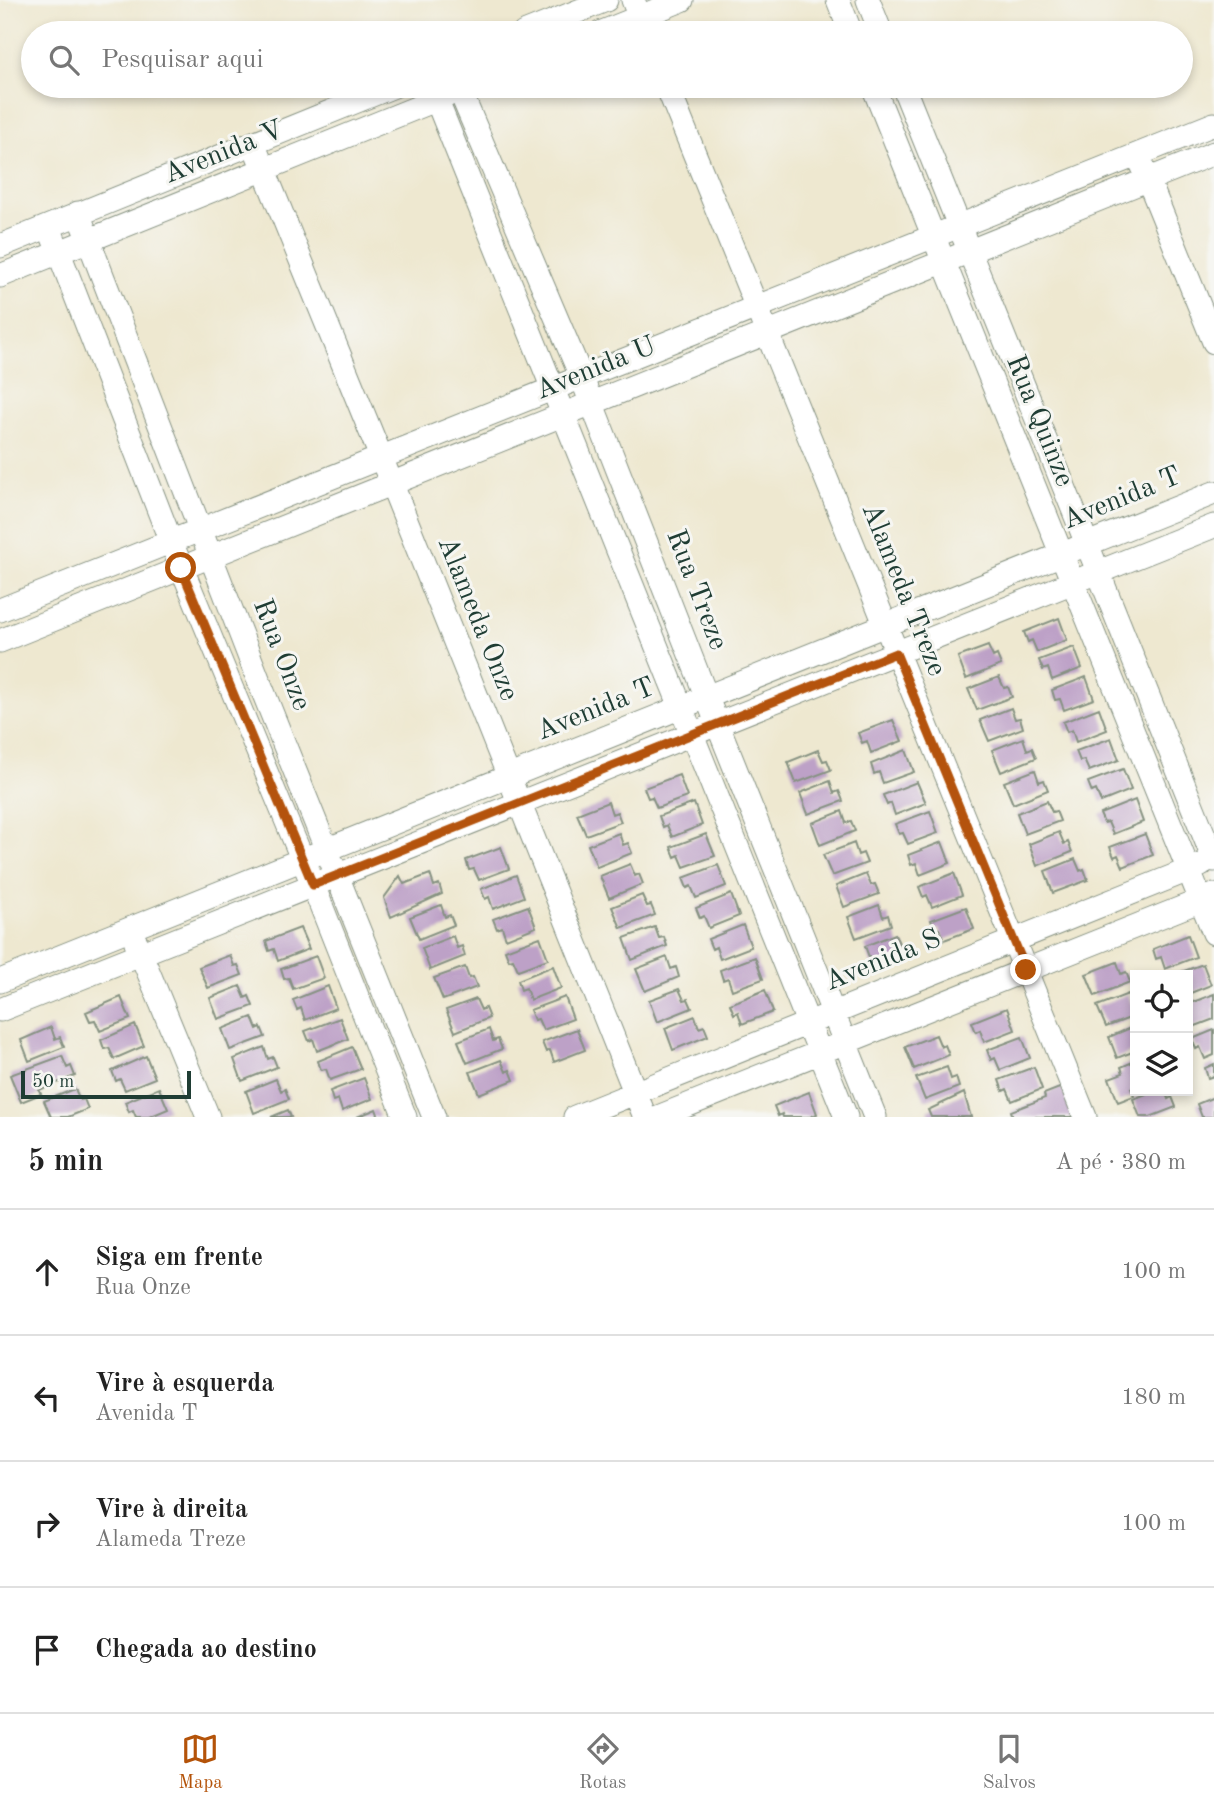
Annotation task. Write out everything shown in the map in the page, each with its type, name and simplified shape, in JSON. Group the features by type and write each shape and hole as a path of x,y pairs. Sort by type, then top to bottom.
{"street":[{"path":"554,21 606,0"},
{"path":"639,17 682,0"},
{"path":"838,0 847,21"},
{"path":"868,0 876,21"},
{"name":"Avenida V","path":"0,246 364,98"},
{"name":"Avenida V","path":"0,276 263,169 423,98"},
{"name":"Rua Treze","path":"436,98 846,1117"},
{"name":"Rua Treze","path":"467,98 592,403 875,1117"},
{"name":"Alameda Treze","path":"672,98 1085,1117"},
{"name":"Rua Quinze","path":"878,98 1189,870 1207,897 1214,933"},
{"name":"Rua Quinze","path":"908,98 1214,860"},
{"name":"Avenida U","path":"0,612 581,376 1214,124"},
{"name":"Alameda Onze","path":"253,143 645,1117"},
{"name":"Avenida U","path":"5,639 1214,153"},
{"path":"1138,154 1214,342"},
{"name":"Rua Onze","path":"78,213 200,530 434,1117"},
{"name":"Rua Onze","path":"49,227 181,568 217,649 405,1117"},
{"name":"Avenida T","path":"0,981 1214,494"},
{"name":"Avenida T","path":"0,1010 1214,526"},
{"path":"0,612 5,639"},
{"name":"Avenida S","path":"575,1117 1214,860"},
{"path":"658,1117 1207,897"},
{"path":"130,929 208,1117"}],"building":[{"path":"1059,618 1067,640 1037,652 1032,640 1028,642 1024,632"},
{"path":"988,646 993,657 997,655 1001,665 966,679 958,657"},
{"path":"1074,647 1082,668 1052,680 1048,668 1043,670 1039,660"},
{"path":"999,677 1012,697 977,710 968,689"},
{"path":"1086,677 1094,699 1064,710 1060,699 1055,700 1052,690"},
{"path":"1011,708 1015,719 1020,718 1023,728 989,741 980,720"},
{"path":"1099,708 1107,730 1076,742 1072,730 1067,732 1063,722"},
{"path":"893,720 902,741 871,753 867,741 862,743 858,733"},
{"path":"1023,738 1027,750 1032,748 1036,758 1001,772 992,750"},
{"path":"1111,738 1119,760 1089,771 1076,751"},
{"path":"818,750 831,770 796,783 788,762"},
{"path":"906,750 914,772 883,783 879,772 874,774 871,764"},
{"path":"1123,769 1131,790 1101,802 1096,790 1092,792 1088,782"},
{"path":"1035,770 1039,782 1044,780 1048,790 1013,804 1004,782"},
{"path":"679,775 687,797 657,808 644,788"},
{"path":"830,781 834,793 839,791 843,801 808,814 800,793"},
{"path":"917,782 926,803 895,815 891,803 887,805 883,795"},
{"path":"1135,800 1143,822 1113,834 1108,822 1104,823 1100,814"},
{"path":"1047,801 1060,821 1025,834 1017,813"},
{"path":"608,802 612,814 617,812 621,822 586,835 577,814"},
{"path":"694,803 702,825 672,837 667,825 663,827 659,816"},
{"path":"842,811 846,823 851,821 855,831 820,845 812,823"},
{"path":"930,811 938,833 908,844 895,824"},
{"path":"1059,832 1064,844 1068,842 1072,852 1037,866 1029,844"},
{"path":"619,833 623,845 628,843 632,853 597,867 588,845"},
{"path":"706,834 715,856 684,867 679,855 675,857 671,847"},
{"path":"1145,834 1153,855 1123,867 1118,855 1114,857 1110,847"},
{"path":"942,842 950,863 920,875 916,863 911,865 908,855"},
{"path":"854,843 858,855 863,853 867,863 832,876 823,855"},
{"path":"501,847 509,869 479,880 474,869 469,870 466,860"},
{"path":"1075,859 1080,871 1084,869 1088,880 1053,893 1045,871"},
{"path":"630,864 635,876 639,874 643,884 609,898 600,876"},
{"path":"718,865 726,886 696,898 691,886 687,888 683,878"},
{"path":"954,873 962,895 932,907 927,895 923,897 919,887"},
{"path":"430,874 434,886 439,884 442,894 391,917 384,898 400,876 404,884"},
{"path":"866,874 879,894 844,907 836,886"},
{"path":"516,875 524,897 493,909 489,897 485,899 481,889"},
{"path":"731,894 739,916 709,928 704,916 700,918 696,908"},
{"path":"642,895 655,915 621,928 612,907"},
{"path":"441,905 445,917 450,915 454,925 419,939 410,917"},
{"path":"879,905 883,917 888,915 891,925 856,938 848,917"},
{"path":"528,906 536,927 506,939 502,927 497,929 493,919"},
{"path":"966,907 974,929 944,940 931,920"},
{"path":"743,925 751,947 720,959 716,947 712,949 708,939"},
{"path":"655,927 659,938 664,937 667,946 632,960 624,938"},
{"path":"300,928 309,949 278,961 274,949 269,951 266,941"},
{"path":"895,934 900,946 904,944 908,954 873,968 865,946"},
{"path":"1188,935 1196,957 1165,969 1161,957 1156,959 1153,949"},
{"path":"453,936 457,948 462,946 465,956 430,970 422,948"},
{"path":"540,937 548,959 518,970 505,950"},
{"path":"230,955 234,966 238,965 242,975 208,988 199,967"},
{"path":"316,956 324,978 293,989 289,978 284,979 281,969"},
{"path":"667,957 671,969 676,967 679,977 645,991 636,969"},
{"path":"755,957 763,979 732,990 728,978 723,980 720,970"},
{"path":"1117,962 1121,974 1126,972 1130,982 1095,996 1086,974"},
{"path":"1203,964 1211,985 1193,992 1193,970 1187,970"},
{"path":"553,966 561,988 530,1000 526,988 521,990 518,980"},
{"path":"465,967 469,978 473,977 477,987 443,1000 434,978"},
{"path":"240,986 245,998 249,996 253,1006 218,1019 210,998"},
{"path":"328,986 336,1008 305,1020 301,1008 297,1010 293,1000"},
{"path":"679,989 692,1008 657,1022 649,1000"},
{"path":"765,990 773,1012 742,1024 738,1012 734,1014 730,1004"},
{"path":"1128,994 1130,1018 1106,1027 1097,1006"},
{"path":"1214,994 1214,1019 1193,1027 1193,1002"},
{"path":"121,997 130,1019 100,1031 95,1020 90,1021 86,1012"},
{"path":"565,997 573,1019 543,1030 530,1010"},
{"path":"476,999 481,1010 485,1008 489,1018 455,1032 446,1010"},
{"path":"1007,1008 1015,1030 984,1042 980,1030 976,1032 972,1022"},
{"path":"695,1016 699,1028 704,1026 708,1036 673,1050 665,1028"},
{"path":"252,1017 257,1029 261,1027 265,1037 230,1050 222,1029"},
{"path":"340,1018 348,1039 317,1051 313,1039 309,1041 305,1031"},
{"path":"135,1025 144,1046 114,1059 109,1048 104,1049 101,1040"},
{"path":"51,1027 55,1039 60,1037 64,1047 29,1061 21,1040"},
{"path":"1130,1028 1130,1053 1117,1058 1109,1037"},
{"path":"489,1029 493,1041 498,1039 502,1049 467,1063 458,1041"},
{"path":"577,1029 585,1050 554,1062 550,1050 546,1052 542,1042"},
{"path":"1214,1030 1214,1055 1205,1059 1200,1047 1196,1049 1193,1039"},
{"path":"936,1035 941,1047 945,1045 949,1055 914,1069 905,1047"},
{"path":"1022,1037 1030,1058 1000,1070 995,1058 991,1060 987,1050"},
{"path":"264,1047 268,1059 273,1057 277,1067 242,1081 234,1059"},
{"path":"352,1047 361,1069 330,1080 326,1069 321,1070 318,1061"},
{"path":"62,1056 67,1068 71,1066 75,1076 39,1090 41,1094 21,1102 10,1075"},
{"path":"146,1056 155,1078 125,1090 120,1079 116,1081 112,1071"},
{"path":"501,1060 506,1072 510,1070 514,1080 479,1094 470,1072"},
{"path":"1130,1063 1130,1096 1134,1096 1118,1102 1109,1078 1123,1073 1121,1067"},
{"path":"1214,1064 1214,1076 1208,1078 1205,1068"},
{"path":"947,1067 951,1079 956,1077 959,1087 925,1100 916,1078"},
{"path":"1034,1067 1042,1089 1012,1101 1007,1089 1003,1091 999,1080"},
{"path":"364,1078 372,1099 342,1111 338,1099 333,1101 330,1091"},
{"path":"276,1079 281,1091 285,1089 289,1099 254,1113 246,1091"},
{"path":"1062,1087 1074,1117 1013,1117 1011,1111 1045,1098 1044,1094"},
{"path":"159,1088 168,1109 149,1117 136,1117 133,1110 129,1112 125,1102"},
{"path":"75,1089 88,1109 68,1117 51,1117 44,1101"},
{"path":"809,1092 817,1114 810,1117 783,1117 782,1114 778,1116 774,1106"},
{"path":"964,1093 971,1117 931,1117 928,1110"},
{"path":"1141,1096 1167,1096 1168,1099 1172,1097 1176,1107 1150,1117 1140,1117 1133,1099"},
{"path":"1214,1097 1214,1117 1202,1117 1197,1104"},
{"path":"376,1109 379,1117 357,1117"},
{"path":"288,1110 291,1117 271,1117"}],"route":[{"path":"181,568 313,885 896,653 1026,970"}]}
